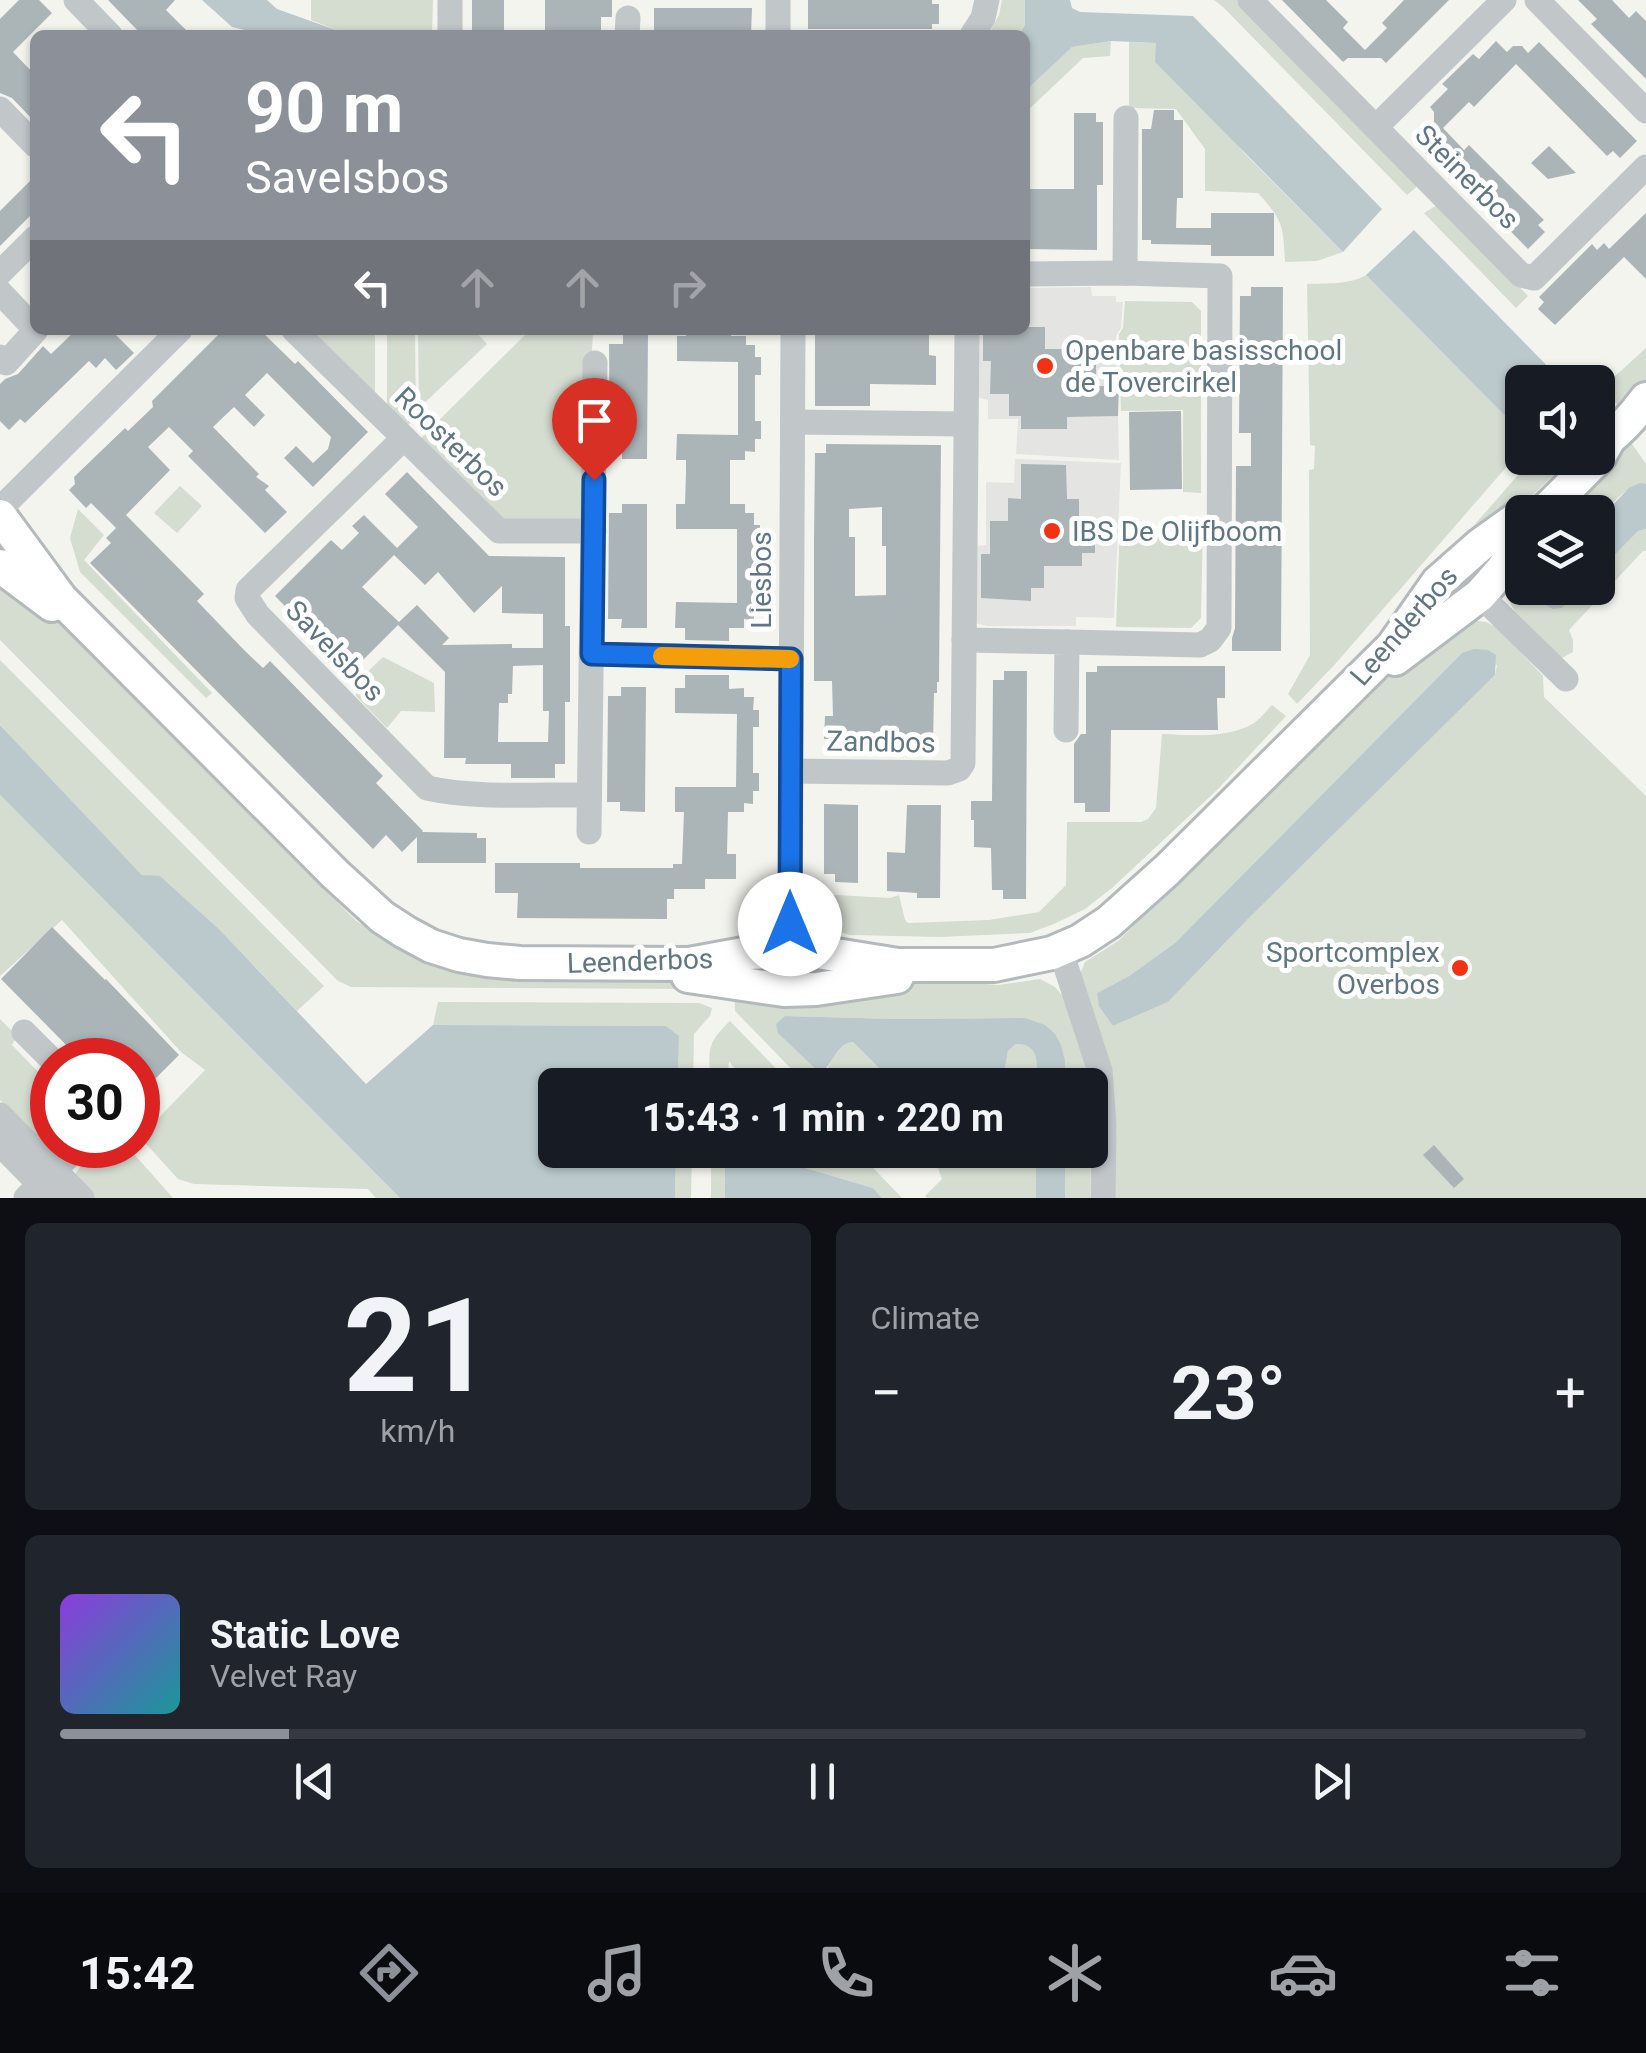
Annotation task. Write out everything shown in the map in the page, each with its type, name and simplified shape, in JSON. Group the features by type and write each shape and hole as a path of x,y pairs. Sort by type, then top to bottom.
{"main road":[{"name":"Leenderbos","path":"1615,432 1643,406"},
{"name":"Leenderbos","path":"1545,495 1567,475"},
{"name":"Leenderbos","path":"1561,495 1581,475"},
{"name":"Leenderbos","path":"3,528 61,599 359,898 431,946 459,955 520,964 689,964 790,952 898,965 994,965 1052,953 1109,922 1393,646 1438,582 1505,527"},
{"path":"1480,545 1489,545 1502,553 1502,570"},
{"name":"Leenderbos","path":"0,566 57,609 353,908 377,929 410,949 476,969 506,973 704,976 784,990 900,977 1001,976 1037,970 1092,946 1128,923 1400,654 1470,604 1505,566"},
{"path":"1438,582 1442,607 1452,612 1470,604"},
{"path":"756,986 747,969 748,962 790,952 827,963 826,975 816,989"}],"street":[{"path":"76,0 105,30"},
{"path":"450,0 450,30"},
{"path":"778,0 778,30"},
{"path":"975,30 987,0"},
{"name":"Steinerbos","path":"1250,0 1528,278 1534,278 1646,167"},
{"path":"1376,127 1506,0 1517,4 1535,0 1646,110"},
{"path":"0,109 30,140"},
{"path":"1125,273 1126,118"},
{"path":"0,273 30,243"},
{"path":"964,640 1200,645 1219,628 1220,276 1030,274"},
{"path":"0,292 30,324"},
{"path":"0,357 6,363 31,335"},
{"path":"3,528 176,335"},
{"name":"Roosterbos","path":"299,335 500,531 594,531"},
{"name":"Liesbos","path":"790,952 793,335"},
{"name":"Zandbos","path":"791,771 948,773 964,763 966,335"},
{"path":"588,832 594,363"},
{"path":"793,422 965,424"},
{"name":"Savelsbos","path":"404,438 248,590 247,598 258,614 427,788 589,795"},
{"path":"1470,604 1566,678"},
{"path":"1066,642 1066,730"},
{"path":"592,654 791,659"},
{"path":"1064,961 1100,1071 1103,1198"},
{"path":"24,1032 30,1038"},
{"path":"0,1115 43,1188"},
{"path":"0,1144 43,1188 82,1198"},
{"path":"43,1188 60,1168"}],"shaded area":[{"path":"202,0 267,0 277,9 336,30 244,30 232,27"},
{"path":"311,0 433,0 432,30 337,30 311,20"},
{"path":"1002,0 1025,0 1022,30 991,30"},
{"path":"1025,0 1070,0 1072,8 1080,12 1193,16 1382,209 1343,252 1155,62 1156,43 1111,41 1072,47 1030,86 1030,30 1022,30"},
{"path":"1214,0 1241,0 1420,184 1407,195"},
{"path":"1111,41 1110,56 1083,58 1030,108 1030,86 1072,47"},
{"path":"1129,42 1156,43 1244,153 1343,252 1317,261 1285,262 1280,224 1258,193 1205,191 1205,149 1176,109 1129,108"},
{"path":"1439,204 1528,296 1516,308 1424,213"},
{"path":"1414,230 1546,365 1505,365 1505,416 1366,275"},
{"path":"1366,275 1505,416 1505,469 1297,704 1288,694 1310,655 1309,470 1314,469 1315,446 1310,445 1307,284"},
{"name":"Openbare basisschool de Tovercirkel","path":"1091,287 1092,296 1116,296 1116,302 1123,302 1121,328 1116,336 1119,460 1016,454 1018,419 988,419 988,400 972,396 975,335 1030,335 1030,288"},
{"path":"1125,301 1192,302 1201,311 1201,493 1183,492 1183,410 1121,411 1119,334"},
{"path":"315,335 375,335 375,393"},
{"path":"387,335 415,335 416,418 408,425 387,405"},
{"path":"418,335 479,335 487,344 419,408"},
{"path":"525,335 593,335 584,524 507,523 421,438"},
{"path":"1646,348 1646,384 1621,409 1615,402 1615,376"},
{"path":"1630,441 1646,464 1646,484 1615,500 1615,495 1575,495 1596,475 1615,475 1615,456"},
{"name":"IBS De Olijfboom","path":"1015,459 1121,463 1114,618 1076,617 1076,626 975,623 977,546 986,545 986,482 1014,483"},
{"path":"1518,475 1553,475 1533,495 1505,495 1505,522 1319,702"},
{"path":"1646,484 1646,529 1638,531 1615,555 1615,502 1629,488"},
{"path":"180,486 202,506 177,533 154,513"},
{"path":"78,509 104,535 84,560 212,693 206,698 80,572 70,538"},
{"path":"1120,523 1129,523 1129,537 1191,536 1191,524 1203,524 1201,618 1191,628 1116,627"},
{"path":"1646,529 1646,551 1615,581 1615,555 1638,531"},
{"path":"0,575 42,602 356,921 410,954 452,970 493,977 688,982 699,989 351,987 338,981 0,640"},
{"path":"1512,605 1556,605 1592,605 1569,630 1573,652 1562,658 1534,633"},
{"name":"Sportcomplex Overbos","path":"1470,620 1486,622 1498,628 1543,676 1544,697 1646,796 1646,1198 1110,1198 1106,1168 1108,1068 1093,1068 1080,974 1085,962 1118,941 1408,654","holes":["1462,653 1497,665 1495,675 1168,1002 1113,1026 1097,993 1175,943"]},
{"path":"1474,649 1496,655 1495,675 1168,1002 1113,1026 1099,1006 1097,993 1175,943 1462,653"},
{"path":"383,657 434,683 435,712 401,711 387,728 356,696 356,683"},
{"path":"0,660 324,986 297,1011 219,929 161,877 142,875 0,725"},
{"path":"1272,705 1286,716 1217,790 1112,888 1085,909 1056,923 1030,933 940,937 850,935 803,920 801,893 890,898 899,895 908,923 989,920 1039,912 1066,885 1067,822 1141,822 1156,808 1162,734 1233,732 1254,723"},
{"path":"0,725 142,875 160,876 219,929 366,1084 433,1025 666,1026 679,1036 678,1068 538,1068 538,1168 676,1168 675,1198 400,1198 0,795"},
{"path":"0,795 400,1198 376,1198 368,1189 194,1184 178,1179 160,1159 160,1116 205,1070 181,1052 62,920 0,976"},
{"path":"1040,979 1055,987 1067,1001 1078,1025 1087,1068 1065,1068 1065,1061 1025,1018 785,1016 826,1068 790,1068 735,1011 734,988 949,981 998,985"},
{"path":"438,1002 699,1003 712,1008 694,1034 693,1068 678,1068 679,1037 666,1026 433,1025"},
{"path":"785,1016 1025,1018 1045,1025 1055,1034 1065,1068 1037,1068 1034,1052 1016,1044 1008,1051 1005,1068 879,1068 853,1042 842,1047 826,1068 815,1068 778,1033 776,1024"},
{"path":"0,1019 17,1036 12,1045 30,1063 30,1131 0,1100"},
{"path":"730,1021 776,1068 734,1068 729,1061 728,1068 710,1068 710,1050"},
{"path":"853,1042 879,1068 828,1068 840,1048"},
{"path":"1016,1044 1030,1048 1037,1068 1005,1068 1008,1051"},
{"path":"80,1168 146,1168 173,1198 93,1198 75,1174"},
{"path":"676,1168 692,1168 691,1198 675,1198"},
{"path":"711,1168 725,1168 725,1198 711,1198"},
{"path":"725,1168 806,1168 873,1188 882,1198 725,1198"},
{"path":"806,1168 873,1168 902,1198 882,1198 873,1188"},
{"path":"938,1168 1036,1168 1036,1198 927,1198 942,1179"},
{"path":"1036,1168 1065,1168 1065,1198 1036,1198"},
{"path":"1065,1168 1091,1168 1090,1198 1065,1198"}],"building":[{"path":"19,0 39,0 52,13 35,30 30,30 30,35 13,52 30,70 30,117 12,98 0,93 0,19"},
{"path":"108,0 175,0 166,10 186,30 137,30"},
{"path":"472,0 504,0 504,30 472,30"},
{"path":"545,0 612,0 612,17 601,17 601,30 545,30"},
{"path":"808,0 932,0 932,4 939,4 939,24 932,24 932,29 808,29"},
{"path":"1282,0 1326,0 1348,22 1343,28 1365,50 1387,28 1382,23 1404,0 1449,0 1386,63 1381,58 1348,58 1343,62"},
{"path":"1578,0 1612,0 1629,18 1636,11 1646,21 1646,79 1591,24 1597,19"},
{"path":"654,8 752,8 751,30 654,30"},
{"path":"1496,41 1507,52 1513,46 1522,46 1528,53 1539,42 1637,141 1620,158 1613,151 1607,156 1516,64 1474,107 1469,102 1443,128 1464,150 1469,145 1544,220 1538,225 1545,232 1528,249 1424,143 1434,133 1434,112 1430,107 1448,89 1442,84 1473,54 1479,59"},
{"path":"1154,110 1174,110 1174,120 1183,120 1183,198 1177,198 1176,228 1211,228 1211,213 1274,213 1274,256 1211,256 1211,245 1151,244 1151,240 1142,240 1142,129 1151,129"},
{"path":"1074,113 1096,113 1096,122 1103,122 1103,185 1097,185 1097,250 1030,249 1030,189 1074,189"},
{"path":"1549,146 1576,173 1548,179 1531,163"},
{"path":"30,181 30,216 0,246 0,211"},
{"path":"1646,213 1646,279 1624,257 1555,325 1538,309 1544,302 1539,297 1592,244 1597,250 1604,243 1609,249"},
{"path":"1251,287 1283,287 1281,651 1232,651 1236,466 1251,466 1251,433 1239,433 1240,296 1251,296"},
{"path":"1030,327 1045,327 1045,349 1083,349 1083,362 1096,362 1096,386 1119,386 1118,416 1067,417 1067,429 1021,429 1021,416 1009,416 1009,394 990,394 991,361 983,361 983,335 1030,335"},
{"path":"71,335 116,335 134,353 116,370 105,358 96,368 89,361 25,423 20,419 9,430 0,421 0,384 18,374 43,346 51,354"},
{"path":"218,335 265,335 295,364 298,361 368,432 313,487 284,458 296,446 313,463 328,449 331,437 267,373 245,395 265,415 254,427 234,407 213,427 259,474 256,477 269,486 265,490 287,512 265,533 188,456 193,451 169,427 148,447 170,470 126,515 204,594 197,601 245,651 263,668 270,661 383,776 376,783 422,832 477,833 477,838 486,838 486,863 417,863 417,837 402,852 386,835 373,849 90,563 111,543 106,538 116,528 91,503 86,508 69,490 75,484 74,477 153,407 152,401"},
{"path":"623,335 648,335 647,459 622,459 622,450 610,450 609,344 623,344"},
{"path":"815,335 929,335 929,355 936,356 936,385 870,384 870,406 815,406"},
{"path":"677,336 746,336 746,345 755,345 755,357 761,357 761,375 755,375 755,421 761,421 761,439 755,439 755,452 745,451 745,460 730,460 730,504 745,504 745,513 754,513 754,525 760,525 760,543 754,543 754,589 760,589 760,607 754,607 754,620 744,619 744,628 729,628 729,641 685,640 685,628 675,628 676,602 737,603 737,529 676,529 676,504 685,504 686,460 676,460 677,434 738,435 738,362 677,361"},
{"path":"1181,411 1182,489 1130,490 1129,412"},
{"path":"826,444 941,445 939,682 934,693 933,746 835,745 835,739 824,739 825,716 833,716 832,681 814,681 814,540 815,453 826,453","holes":["882,507 882,546 886,546 886,595 855,596 855,537 849,537 849,509"]},
{"path":"1021,464 1066,465 1067,499 1079,499 1079,530 1095,530 1095,553 1082,553 1082,566 1044,566 1044,588 1031,588 1031,601 981,598 981,554 990,554 990,521 1008,521 1008,498 1021,499"},
{"path":"407,472 489,556 565,557 570,702 565,702 565,764 555,764 555,778 511,778 511,764 465,764 466,758 444,758 445,672 398,625 357,666 353,662 347,669 275,596 331,540 342,550 359,533 352,526 364,515 397,548 418,527 385,494","holes":["394,555 425,585 438,572 474,613 502,586 502,613 543,614 543,648 512,648 512,644 442,645 449,638 417,605 399,622 362,587","543,665 543,711 549,711 548,742 498,742 499,703 508,703 508,694 512,694 513,666"]},
{"path":"622,504 647,504 647,628 621,628 622,619 608,619 609,513 622,513"},
{"path":"1097,666 1225,666 1225,698 1217,698 1218,730 1111,730 1110,812 1085,812 1085,803 1074,803 1074,744 1081,734 1086,734 1086,672 1097,672"},
{"path":"1004,671 1027,671 1026,899 1003,899 1003,890 992,890 991,848 974,847 971,820 971,801 992,801 993,680 1004,680"},
{"path":"685,675 729,675 729,689 744,688 744,697 754,697 753,710 759,710 759,727 753,727 753,773 759,773 759,791 753,791 753,804 744,803 744,812 728,812 727,854 736,854 736,879 705,879 705,889 674,889 674,899 667,899 667,919 517,918 518,893 495,893 495,863 673,868 673,864 682,864 684,812 675,812 675,787 736,787 737,714 675,713 675,688 685,688"},
{"path":"621,687 646,687 645,812 620,811 620,802 607,802 608,696 621,696"},
{"path":"824,804 858,805 858,883 835,882 835,874 824,874"},
{"path":"907,805 941,805 940,898 917,898 917,893 887,891 887,852 905,853"},
{"path":"52,927 179,1055 160,1074 160,1038 59,1038 1,979"},
{"path":"1434,1145 1464,1179 1454,1188 1423,1155"}],"slow traffic":[{"path":"662,656 790,659"}],"place":[{"name":"Openbare basisschool de Tovercirkel","path":"1045,366"},
{"name":"IBS De Olijfboom","path":"1052,531"},
{"name":"Sportcomplex Overbos","path":"1460,968"}],"route":[{"path":"594,480 592,654 791,659 790,924"}]}
